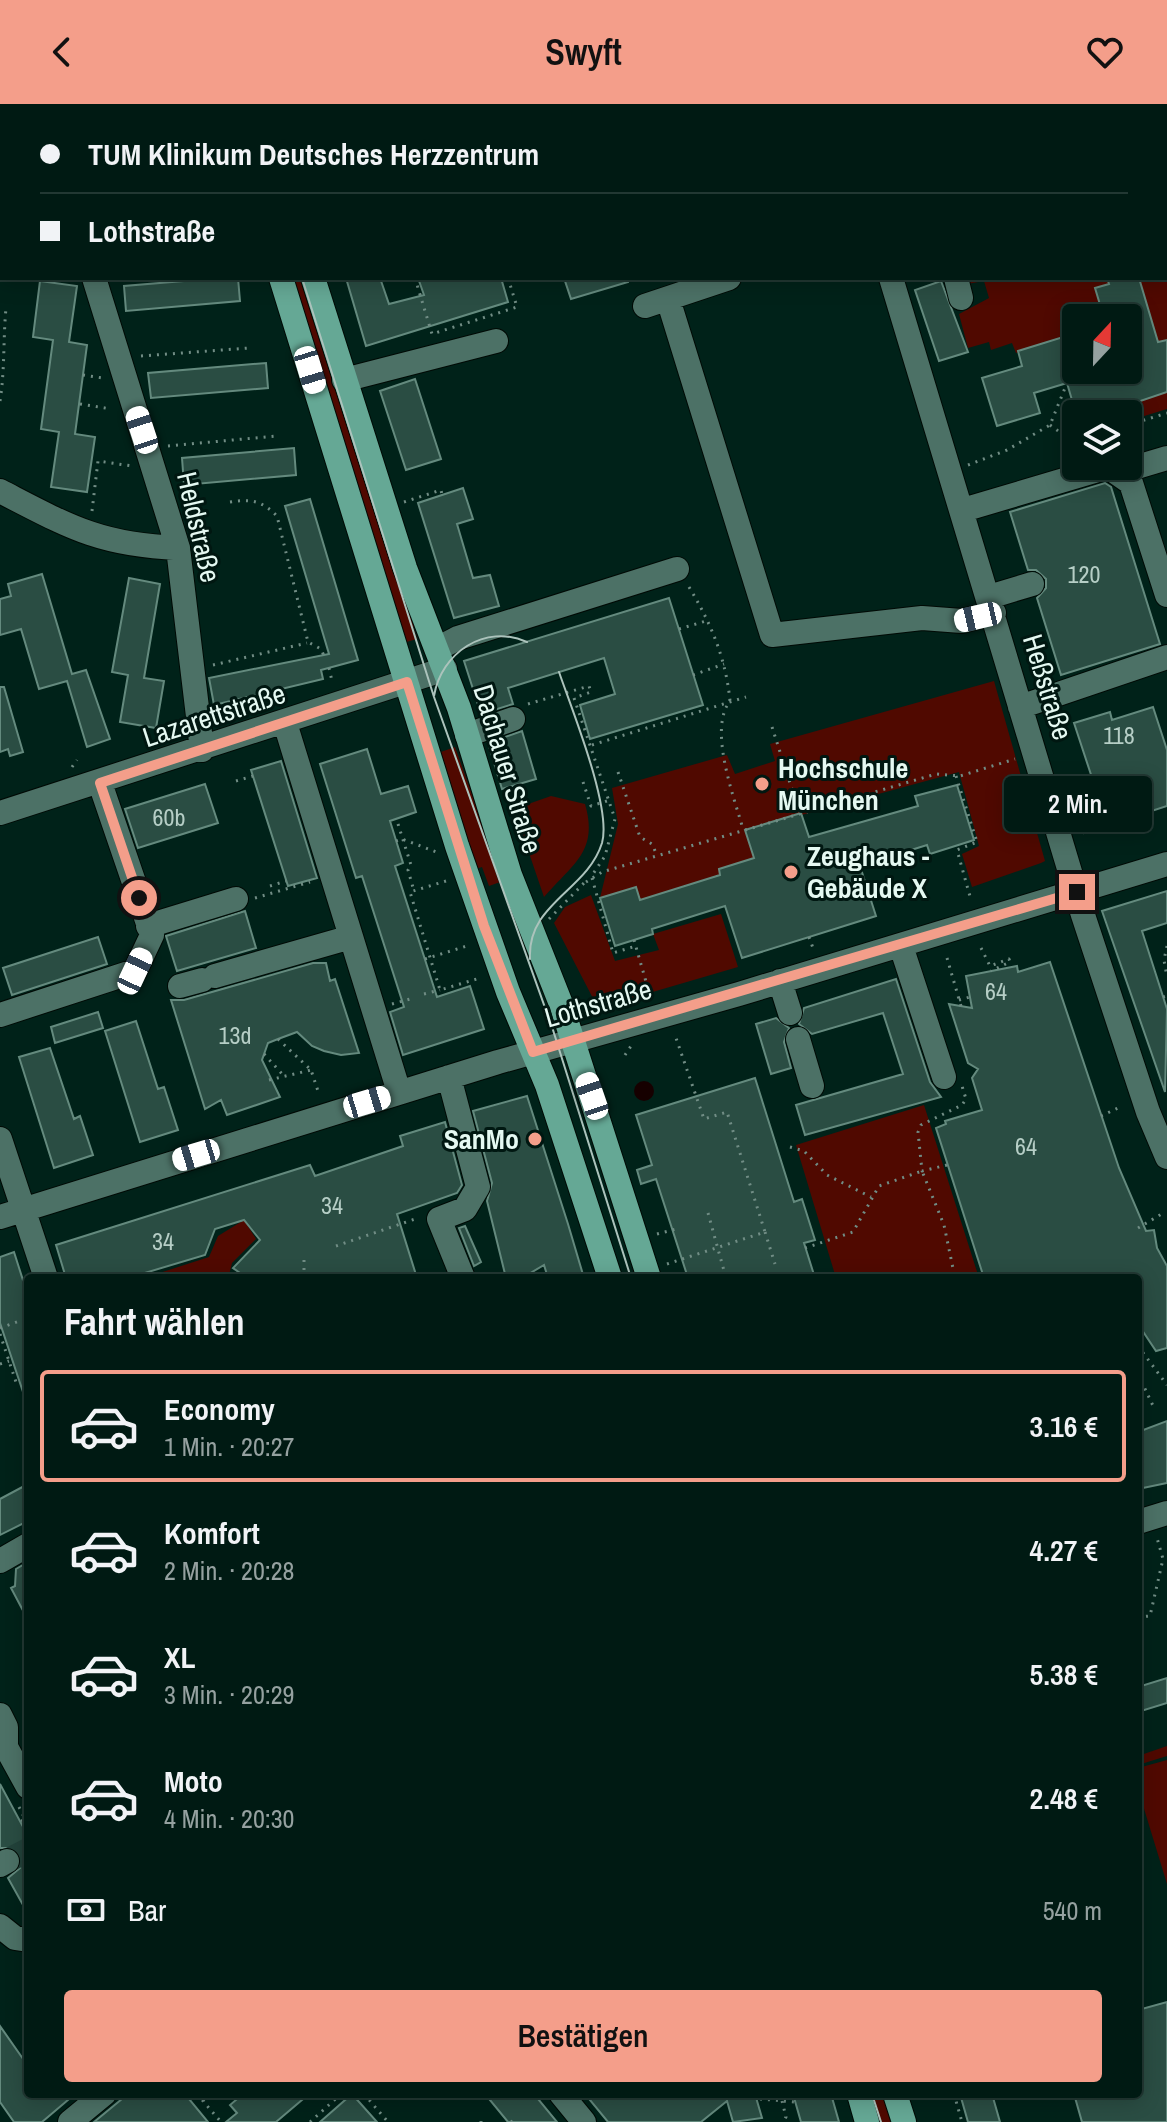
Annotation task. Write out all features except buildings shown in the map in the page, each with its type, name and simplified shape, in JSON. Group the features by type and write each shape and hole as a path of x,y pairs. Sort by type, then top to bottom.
{"main road":[{"path":"282,280 484,926 533,1052 609,1274"},
{"name":"Dachauer Straße","path":"314,280 405,568 467,735 491,820 656,1272"},
{"path":"860,2098 867,2122"},
{"path":"896,2098 904,2122"}],"street":[{"name":"Heldstraße","path":"95,280 178,548 202,750"},
{"path":"645,306 723,280"},
{"name":"Heßstraße","path":"892,280 992,605 1000,659 1036,753 1077,892 1158,1108 1167,1157"},
{"path":"668,299 772,635 922,618 962,621 1032,584"},
{"path":"344,380 496,341"},
{"path":"1142,465 1167,458"},
{"path":"963,510 1064,480"},
{"path":"1128,480 1167,595"},
{"path":"0,491 83,534 132,546 178,548"},
{"name":"Lazarettstraße","path":"0,813 407,682 441,659 458,638 677,569"},
{"path":"1020,707 1167,657"},
{"path":"467,735 515,714"},
{"path":"285,723 399,1092"},
{"path":"0,1015 135,971 152,935 100,783"},
{"name":"Lothstraße","path":"11,1213 399,1092 901,946 1167,864"},
{"path":"148,926 236,899"},
{"path":"199,981 351,937"},
{"path":"901,946 951,1075"},
{"path":"780,981 790,1013"},
{"path":"798,1039 812,1086"},
{"path":"449,1077 478,1187 465,1209 439,1219 461,1274"},
{"path":"0,1139 11,1213 44,1274"},
{"path":"0,1561 24,1547"},
{"path":"7,1715 6,1747 24,1780"},
{"path":"0,1926 15,1938 24,1939"},
{"path":"70,2122 99,2098"},
{"path":"564,2098 584,2122"}],"path":[{"path":"416,280 432,334 517,307 509,280"},
{"path":"0,401 6,363 3,341 6,308"},
{"path":"119,357 249,348"},
{"path":"987,457 1050,425 1067,384"},
{"path":"80,404 137,413"},
{"path":"1142,421 1167,413"},
{"path":"1050,425 1062,434"},
{"path":"90,523 98,461 152,459 276,436"},
{"path":"404,502 441,490 442,495"},
{"path":"230,502 251,499 264,503 277,516 308,642"},
{"path":"677,569 708,621 724,664 730,701 722,711 723,756 743,829"},
{"path":"679,629 708,621"},
{"path":"194,669 308,642 321,649 325,658"},
{"path":"693,675 724,664"},
{"path":"329,668 332,681"},
{"path":"515,714 589,686 591,692 574,698 589,746 746,697"},
{"path":"772,727 799,813"},
{"path":"536,939 545,923 603,860 612,839 615,819 592,745"},
{"path":"586,882 656,854 743,829 936,774 956,776 1036,753"},
{"path":"618,772 640,837 652,844 656,854"},
{"path":"603,777 611,774"},
{"path":"236,781 253,776"},
{"path":"956,776 977,842 957,850 971,900"},
{"path":"583,782 591,806 610,800"},
{"path":"398,824 440,990"},
{"path":"396,841 402,839 439,853"},
{"path":"592,878 613,953 636,946"},
{"path":"405,896 449,880"},
{"path":"270,886 286,881"},
{"path":"236,899 248,900 310,882"},
{"path":"809,937 813,948"},
{"path":"634,940 651,999"},
{"path":"425,959 473,944"},
{"path":"1167,946 1164,960 1167,977"},
{"path":"981,948 990,966 1009,959 1010,962 991,971"},
{"path":"947,958 961,1006"},
{"path":"424,994 486,976"},
{"path":"959,1000 970,997"},
{"path":"676,1038 704,1119 727,1112 775,1264"},
{"path":"278,1039 311,1070 319,1094"},
{"path":"264,1054 284,1076"},
{"path":"269,1080 311,1070"},
{"path":"951,1075 966,1099 962,1105 921,1125 918,1132 922,1171 944,1225 954,1274"},
{"path":"1101,1116 1118,1108"},
{"path":"790,1147 804,1151 827,1175 871,1197"},
{"path":"805,1248 853,1232 862,1223 871,1197 879,1186 947,1165"},
{"path":"1138,1228 1165,1212"},
{"path":"336,1246 431,1213 439,1219"},
{"path":"708,1213 725,1274"},
{"path":"654,1235 680,1228"},
{"path":"656,1272 765,1232"},
{"path":"304,1259 305,1274"},
{"path":"0,1328 24,1319"},
{"path":"0,1334 17,1385"},
{"path":"1142,1351 1167,1385"},
{"path":"0,1364 9,1361"},
{"path":"1142,1382 1155,1410"},
{"path":"1142,1617 1150,1616 1163,1559 1152,1517"},
{"path":"200,2098 221,2122"},
{"path":"310,2122 337,2098"},
{"path":"367,2098 388,2122"},
{"path":"955,2098 962,2122"},
{"path":"760,2099 795,2102"},
{"path":"782,2101 786,2117 783,2122"}],"shaded area":[{"path":"290,280 305,280 417,626 413,627 417,639 403,643"},
{"path":"966,280 1108,280 1109,284 1095,288 1100,304 1062,304 1062,338 1016,353 1012,343 991,350 989,342 968,348 959,314 989,298 984,281 967,284"},
{"path":"1140,280 1167,280 1167,340 1158,343"},
{"path":"1167,392 1167,409 1142,417 1142,400"},
{"path":"994,681 1045,861 972,887 962,854 979,846 959,772 746,830 755,862 719,869 720,875 640,900 635,887 600,898 618,824 612,788 727,755 735,774 775,761 770,744"},
{"path":"455,747 503,881 489,886 482,867 473,870 438,753"},
{"path":"551,796 585,804 588,834 580,856 544,897 514,809"},
{"path":"591,895 615,961 659,950 653,934 721,914 738,967 598,1008 554,923 565,907"},
{"path":"644,1081 651,1084 654,1091 651,1098 644,1101 637,1098 634,1091 637,1084"},
{"path":"924,1105 978,1274 835,1274 796,1145"},
{"path":"244,1220 256,1239 232,1263 229,1274 156,1274 209,1257 218,1236"},
{"path":"1167,1746 1167,1756 1142,1764 1142,1755"},
{"path":"1167,1760 1167,1884 1142,1802 1142,1767"},
{"path":"869,2098 886,2098 893,2122 876,2122"}],"tunnel":[{"path":"7,1861 24,1852"}],"tram line":[{"path":"303,280 434,697 553,1030 630,1274"},
{"path":"434,696 446,667 467,646 496,636 527,642"},
{"path":"530,959 538,924 584,874 602,843 604,827 596,784 559,672"},
{"path":"873,2098 881,2122"}],"place":[{"name":"Hochschule München","path":"762,784"},
{"name":"Zeughaus - Gebäude X","path":"791,872"},
{"name":"SanMo","path":"535,1139"}],"route":[{"path":"139,898 100,783 407,682 484,926 533,1052 739,994 1077,892"}]}
